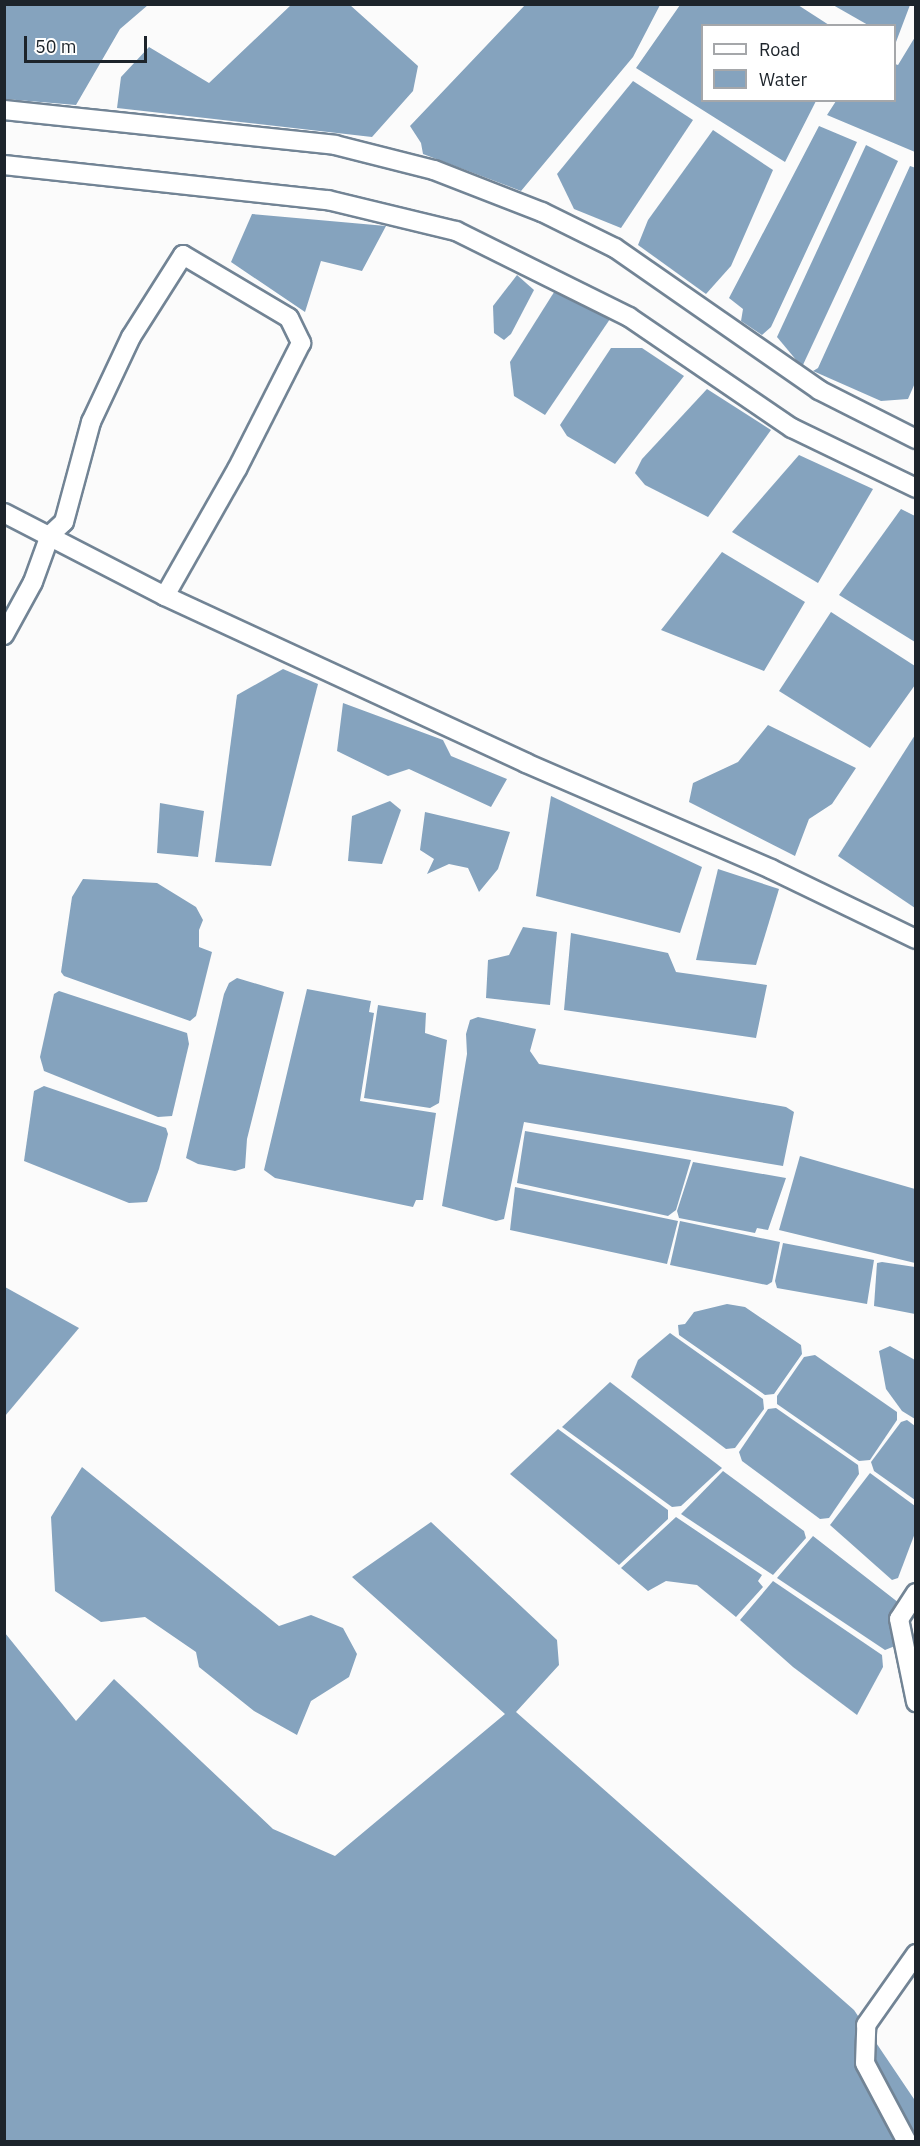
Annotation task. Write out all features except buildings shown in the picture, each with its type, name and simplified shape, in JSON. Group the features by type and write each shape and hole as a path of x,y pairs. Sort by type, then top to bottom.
{"street":[{"path":"4,110 334,145 434,170 542,212 615,248 819,390 915,438"},
{"path":"4,165 328,200 456,231 629,317 792,428 915,488"},
{"path":"4,635 33,582 50,535 64,522 91,422 131,337 183,255 289,318 301,344 237,469 165,596"},
{"path":"4,513 165,596 516,758 793,879 915,939"},
{"path":"915,1593 899,1619 915,1702"},
{"path":"907,2142 865,2064 866,2025 915,1954"}],"water":[{"path":"4,5 148,5 120,29 76,105 5,99"},
{"path":"291,5 350,5 418,66 413,91 372,137 117,108 121,77 149,47 209,83"},
{"path":"525,5 660,5 633,57 521,191 423,154 421,143 410,126"},
{"path":"680,5 798,5 827,24 701,24 701,102 815,102 785,162 636,68"},
{"path":"833,5 910,5 896,42 896,24 866,24"},
{"path":"915,37 915,152 827,115 835,102 896,102 896,64 898,65"},
{"path":"633,81 693,120 621,228 574,209 557,174"},
{"path":"819,126 857,142 771,327 762,335 741,321 743,309 729,298"},
{"path":"713,130 773,170 731,266 706,294 638,245 648,220"},
{"path":"866,145 898,161 802,367 777,337"},
{"path":"910,166 916,168 915,383 908,399 881,401 813,371 818,368"},
{"path":"252,214 386,226 362,271 321,261 305,312 231,262"},
{"path":"517,275 534,290 511,334 504,340 494,333 493,306"},
{"path":"556,289 610,319 545,415 514,396 510,362"},
{"path":"611,348 642,348 684,376 615,464 567,436 560,425"},
{"path":"707,389 771,430 708,517 645,485 635,473 642,459"},
{"path":"799,455 873,489 818,583 732,532"},
{"path":"901,509 915,516 915,642 839,595"},
{"path":"722,552 805,602 764,671 661,630"},
{"path":"831,612 915,666 915,685 870,748 779,691"},
{"path":"283,669 318,684 271,866 215,862 237,695"},
{"path":"343,703 443,740 451,756 507,779 491,807 409,769 388,776 337,751"},
{"path":"768,725 856,768 832,804 809,819 795,856 689,802 693,783 738,762"},
{"path":"915,735 916,906 915,908 838,856"},
{"path":"551,796 702,867 680,933 536,896"},
{"path":"390,801 401,810 382,864 348,861 352,816"},
{"path":"160,803 204,811 198,857 157,853"},
{"path":"425,812 510,832 498,869 479,892 468,868 449,864 427,874 434,859 420,850"},
{"path":"718,869 779,889 756,965 696,960"},
{"path":"83,879 157,883 196,907 203,920 199,930 199,947 212,952 196,1016 190,1021 64,976 61,972 72,897"},
{"path":"523,927 557,932 550,1005 486,998 488,960 509,955"},
{"path":"571,933 668,953 676,972 767,985 756,1038 564,1010"},
{"path":"237,978 284,992 247,1139 245,1168 235,1171 198,1164 186,1158 224,994 229,983"},
{"path":"307,989 371,1001 369,1012 374,1013 360,1101 436,1113 423,1200 416,1200 413,1207 275,1178 264,1170"},
{"path":"59,991 187,1033 189,1044 172,1116 158,1117 44,1071 40,1057 54,994"},
{"path":"378,1005 426,1013 425,1033 447,1040 439,1103 430,1108 364,1098"},
{"path":"478,1017 536,1029 530,1051 539,1064 786,1107 794,1112 783,1166 524,1122 504,1219 496,1221 442,1206 467,1054 466,1034 470,1020"},
{"path":"44,1086 166,1128 168,1134 147,1202 129,1203 24,1161 34,1091"},
{"path":"525,1131 691,1160 676,1210 668,1216 517,1183"},
{"path":"800,1156 915,1189 915,1263 779,1230"},
{"path":"693,1162 786,1178 768,1230 757,1228 755,1233 679,1218 677,1211"},
{"path":"515,1187 678,1221 667,1264 510,1230"},
{"path":"680,1221 780,1242 772,1282 767,1285 670,1265"},
{"path":"783,1243 874,1260 867,1304 777,1288 775,1281"},
{"path":"877,1263 915,1267 915,1314 874,1306"},
{"path":"5,1287 79,1328 5,1416"},
{"path":"727,1304 745,1307 801,1345 802,1354 774,1394 765,1395 679,1335 678,1325 685,1324 694,1312"},
{"path":"670,1333 763,1399 764,1409 735,1448 726,1449 631,1377 638,1360"},
{"path":"890,1346 915,1360 915,1419 902,1411 886,1389 879,1351"},
{"path":"815,1355 897,1412 897,1420 870,1460 859,1461 777,1404 777,1396 804,1357"},
{"path":"610,1382 722,1468 681,1506 672,1507 562,1427"},
{"path":"776,1408 858,1465 859,1474 829,1518 820,1519 742,1461 739,1452 768,1409"},
{"path":"907,1420 915,1426 915,1500 874,1471 871,1462 901,1422"},
{"path":"558,1429 668,1510 668,1519 619,1565 510,1474"},
{"path":"82,1467 279,1626 311,1615 343,1628 357,1654 349,1677 311,1701 297,1735 254,1711 199,1667 196,1652 145,1617 101,1622 55,1591 51,1517"},
{"path":"723,1471 804,1531 806,1538 773,1575 681,1514"},
{"path":"870,1473 915,1506 915,1533 898,1578 892,1580 830,1525"},
{"path":"676,1517 762,1575 758,1581 763,1587 736,1617 697,1585 666,1581 648,1591 621,1568"},
{"path":"431,1522 557,1640 559,1665 516,1712 854,2010 916,2102 915,2142 5,2141 5,1633 76,1721 114,1679 273,1829 335,1856 505,1714 352,1577"},
{"path":"813,1536 899,1603 892,1630 895,1646 885,1650 777,1578"},
{"path":"773,1581 882,1655 883,1667 857,1715 793,1667 740,1620"}]}
